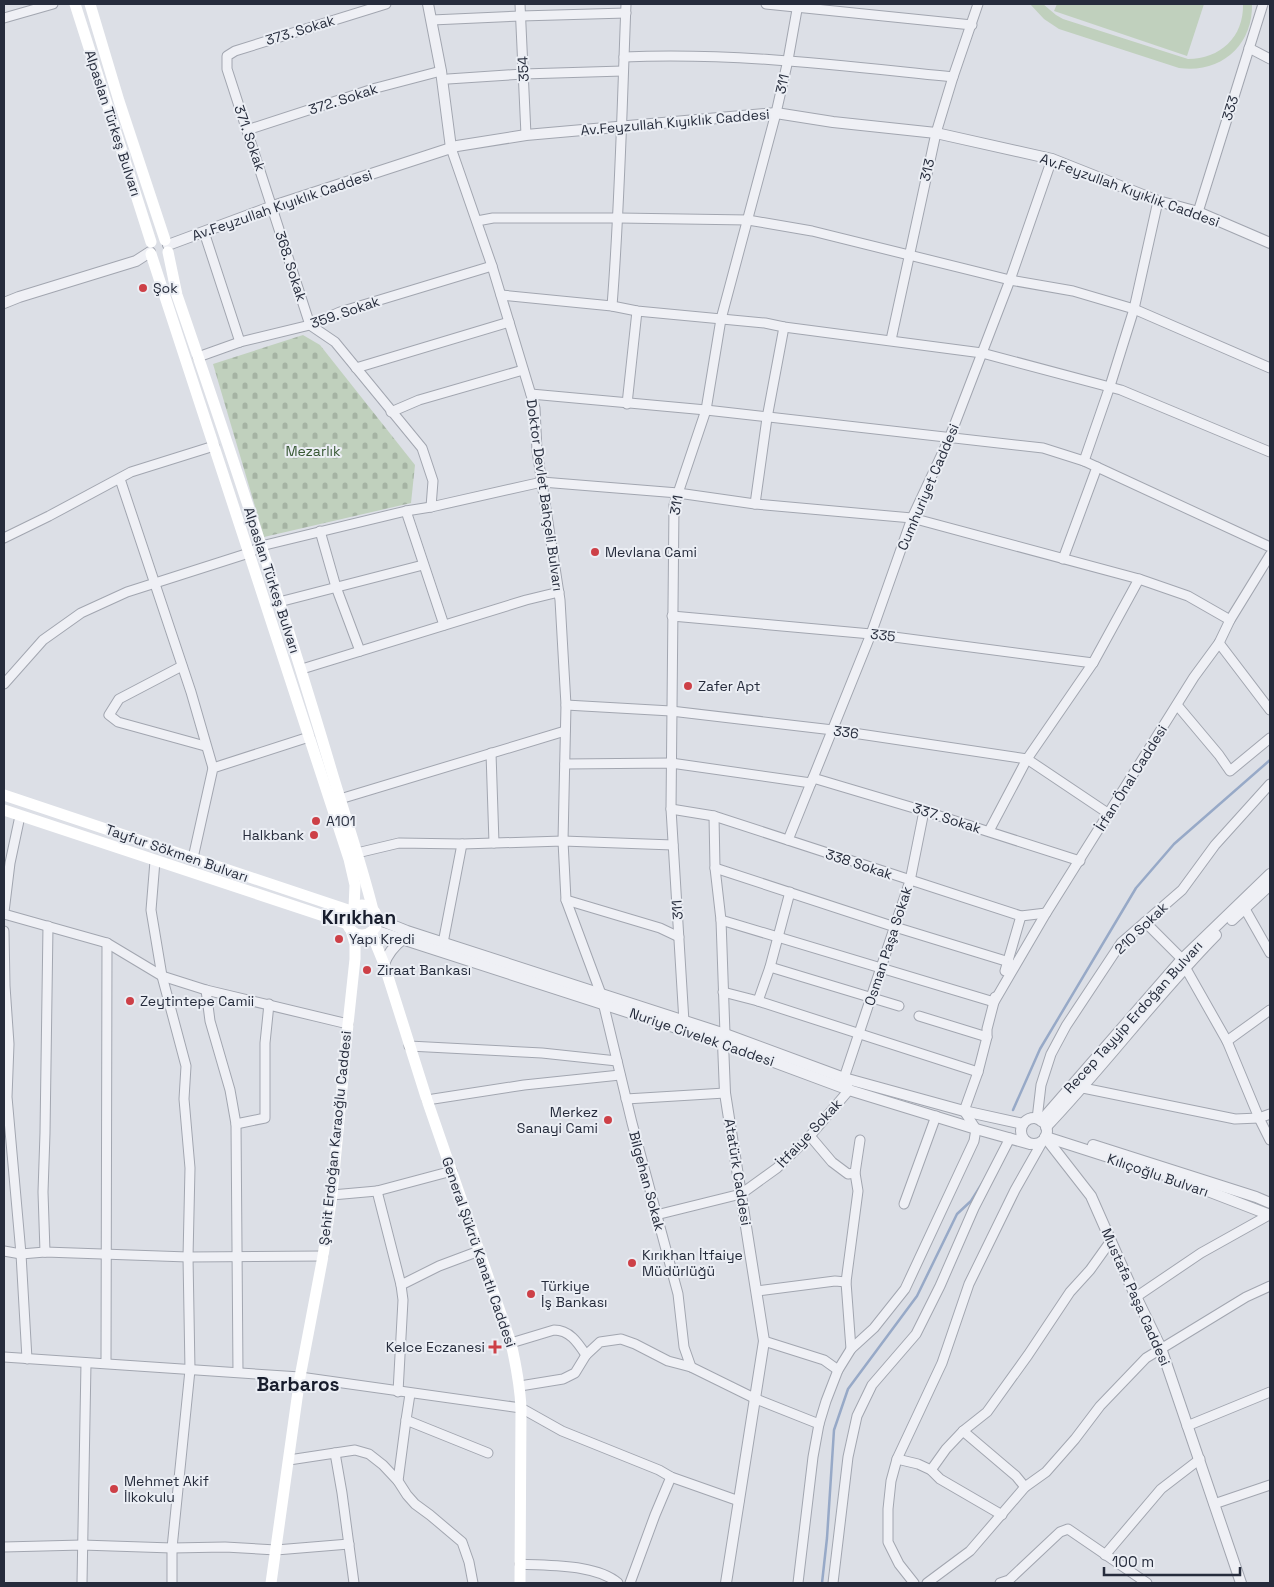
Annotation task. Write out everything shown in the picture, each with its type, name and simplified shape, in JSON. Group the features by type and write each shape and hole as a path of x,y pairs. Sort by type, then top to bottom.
{"main road":[{"name":"Alpaslan Türkeş Bulvarı","path":"75,4 150,249 349,859 354,885 352,909"},
{"name":"Alpaslan Türkeş Bulvarı","path":"90,4 119,101 167,246 177,295 302,670 357,853 374,923"},
{"path":"156,238 167,246 160,258 150,249 156,238"},
{"name":"Tayfur Sökmen Bulvarı","path":"4,794 352,909"},
{"name":"Tayfur Sökmen Bulvarı","path":"4,810 349,927"},
{"name":"Nuriye Civelek Caddesi","path":"349,927 361,935 374,923 362,905 352,909"},
{"path":"349,927 347,919 352,909"},
{"name":"General Şükrü Kanatlı Caddesi","path":"374,923 384,964 427,1100 511,1343 520,1386 521,1408 520,1583"},
{"name":"Şehit Erdoğan Karaoğlu Caddesi","path":"271,1583 300,1377 323,1256 332,1195 355,959 355,944 349,927"}],"street":[{"path":"4,18 53,4"},
{"name":"373. Sokak","path":"227,69 227,56 235,51 386,4"},
{"name":"Doktor Devlet Bahçeli Bulvarı","path":"428,4 435,20"},
{"name":"Doktor Devlet Bahçeli Bulvarı","path":"434,4 454,147 535,408 537,451 559,592 566,705 563,841 566,900 602,999"},
{"name":"354","path":"520,4 526,135"},
{"path":"766,4 797,5 972,25"},
{"name":"313","path":"891,340 936,133 978,4"},
{"name":"333","path":"1198,212 1263,4"},
{"name":"311","path":"684,1022 671,808 674,505 706,410 721,319 776,113 788,60 797,5"},
{"path":"435,20 626,8 620,126 619,218 612,306"},
{"path":"1248,48 1270,59"},
{"path":"624,58 671,55 788,60 953,77"},
{"name":"371. Sokak","path":"227,69 273,206"},
{"name":"372. Sokak","path":"247,130 376,88 444,75 623,71"},
{"name":"Av.Feyzullah Kıyıklık Caddesi","path":"167,246 273,206 454,147 526,135 776,113 833,122 936,133 1052,159 1158,201 1198,212 1270,242"},
{"name":"Cumhuriyet Caddesi","path":"788,840 871,634 912,518 949,439 1010,280 1052,159"},
{"path":"1084,461 1134,309 1158,201"},
{"name":"368. Sokak","path":"273,206 310,325"},
{"path":"477,221 493,218 748,220 812,231 1010,280 1073,291 1134,309 1270,368"},
{"path":"204,232 240,342"},
{"path":"4,303 136,261 150,249"},
{"name":"359. Sokak","path":"198,357 240,342 310,325 340,312 492,266"},
{"path":"501,295 765,323 982,353 1110,386 1270,452"},
{"path":"627,404 638,311"},
{"path":"356,368 509,322"},
{"path":"310,325 335,342 422,448 433,480 431,507"},
{"path":"755,504 767,418 784,327"},
{"path":"392,412 419,400 523,370"},
{"path":"531,394 706,410 949,439 1043,448 1084,461 1270,547"},
{"path":"4,538 131,472 214,446"},
{"path":"1063,559 1097,467"},
{"path":"120,479 182,666 213,768 193,858"},
{"path":"4,684 43,640 82,613 127,592 249,553 261,546 406,511 542,482 912,518 1139,579 1188,596 1230,620"},
{"path":"406,511 444,625"},
{"path":"320,531 336,587 360,651"},
{"name":"İrfan Önal Caddesi","path":"994,1002 1046,913 1177,705 1219,643 1230,620 1270,555"},
{"path":"279,602 423,565"},
{"path":"989,832 1027,759 1092,663 1139,579"},
{"path":"302,670 526,600 559,592"},
{"name":"335","path":"672,616 871,634 1092,663"},
{"path":"1219,643 1270,710"},
{"path":"182,666 119,700 109,715 118,722 205,746"},
{"name":"336","path":"566,705 671,711 833,730 1027,759 1109,814"},
{"path":"1177,705 1230,771 1270,738"},
{"path":"340,799 565,731"},
{"path":"213,768 309,737"},
{"path":"491,753 494,843"},
{"name":"337. Sokak","path":"565,764 671,763 812,780 924,811 1080,861"},
{"name":"210 Sokak","path":"1043,1127 1041,1085 1051,1054 1066,1026 1121,943 1182,890 1214,845 1270,784"},
{"name":"338 Sokak","path":"671,808 714,816 1021,916 1046,913"},
{"name":"Osman Paşa Sokak","path":"844,1078 910,881 924,811"},
{"path":"20,816 10,863 4,913 107,943 162,976 206,990 348,1024"},
{"name":"Atatürk Caddesi","path":"714,816 715,868 721,920 726,1093 764,1341 726,1583"},
{"path":"357,853 399,843 462,844 563,841 673,845"},
{"path":"443,943 462,844"},
{"path":"155,861 151,910 162,976 186,1066 184,1099 190,1168 188,1257 190,1370 172,1548 172,1583"},
{"path":"715,868 1009,962"},
{"name":"Recep Tayyip Erdoğan Bulvarı","path":"1043,1127 1183,963 1270,874"},
{"name":"Recep Tayyip Erdoğan Bulvarı","path":"1043,1127 1083,1088 1183,963 1270,885"},
{"path":"758,1002 770,967 790,892"},
{"path":"566,900 660,928 679,936"},
{"path":"1245,909 1270,953"},
{"name":"İrfan Önal Caddesi","path":"964,1111 978,1072 994,1002 1009,962 1021,916"},
{"path":"721,920 994,1002"},
{"path":"1145,922 1183,963 1227,1041 1270,1140"},
{"name":"Nuriye Civelek Caddesi","path":"374,923 443,943 602,999 844,1078 964,1111 1023,1124"},
{"name":"Nuriye Civelek Caddesi","path":"374,923 403,939 684,1022 849,1090 1030,1144"},
{"path":"45,1252 43,1161 48,926"},
{"path":"4,931 8,1044 6,1097 8,1162 20,1254 27,1359"},
{"path":"384,964 393,947 403,939"},
{"path":"106,1363 105,1105 107,943"},
{"path":"770,967 899,1006"},
{"path":"206,990 210,1021 230,1090 236,1124 238,1372"},
{"path":"722,992 978,1072"},
{"name":"Bilgehan Sokak","path":"602,999 626,1100 678,1294 684,1347 691,1367"},
{"path":"236,1124 265,1118 265,1043 269,1004"},
{"path":"1227,1041 1270,1010"},
{"path":"919,1016 987,1037"},
{"path":"410,1046 542,1054 617,1061"},
{"path":"427,1100 524,1085 620,1075"},
{"path":"844,1078 849,1090"},
{"path":"1083,1088 1235,1119 1259,1118 1270,1114"},
{"name":"İtfaiye Sokak","path":"656,1215 741,1194 777,1168 810,1136 849,1090"},
{"path":"626,1100 726,1093"},
{"path":"798,1583 812,1457 826,1401 838,1370 851,1349 874,1328 905,1289 974,1141 976,1129 964,1111"},
{"path":"904,1204 936,1116"},
{"path":"1028,1120 1043,1127 1039,1143 1030,1144 1022,1137 1021,1129 1028,1120"},
{"path":"914,1583 899,1564 888,1542 888,1508 891,1481 897,1459 942,1363 968,1284 1015,1190 1043,1127"},
{"name":"Kılıçoğlu Bulvarı","path":"1043,1127 1270,1203"},
{"name":"Kılıçoğlu Bulvarı","path":"1043,1127 1270,1215"},
{"name":"Mustafa Paşa Caddesi","path":"1043,1127 1092,1196 1110,1242 1161,1348 1241,1583"},
{"path":"810,1136 832,1162 848,1174 855,1173"},
{"path":"833,1583 848,1457 857,1416 872,1385 916,1334 940,1286 974,1208 1010,1138"},
{"path":"851,1349 846,1282 858,1191 855,1173 860,1140"},
{"path":"332,1195 377,1191 452,1171"},
{"path":"377,1191 401,1285 403,1319 398,1392"},
{"path":"1136,1297 1201,1253 1270,1215"},
{"path":"931,1470 946,1449 963,1431 987,1412 1070,1292 1090,1270 1110,1242"},
{"path":"4,1251 20,1254 45,1252 188,1257 238,1255 323,1256"},
{"path":"401,1285 439,1266 479,1251"},
{"path":"757,1291 834,1281 846,1282"},
{"path":"927,1583 970,1552 1026,1487 1046,1472 1075,1440 1100,1406 1146,1358 1246,1297 1270,1286"},
{"path":"511,1343 554,1330 561,1330 567,1332 586,1355"},
{"path":"520,1386 563,1379 574,1373 586,1355 600,1342 621,1339 668,1361 691,1367 756,1399 819,1424"},
{"path":"764,1341 824,1360 838,1370"},
{"path":"4,1357 300,1377 410,1394 521,1408 562,1431 659,1470 671,1477 739,1501"},
{"path":"82,1583 86,1363"},
{"path":"1187,1426 1270,1392"},
{"path":"398,1480 410,1394"},
{"path":"406,1420 488,1452"},
{"path":"963,1431 1016,1476 1026,1487"},
{"path":"289,1460 355,1450 369,1454 398,1480 415,1504 462,1542 474,1583"},
{"path":"334,1453 354,1583"},
{"path":"897,1459 918,1464 931,1470 940,1479 1002,1515"},
{"path":"1105,1555 1161,1488 1200,1459"},
{"path":"630,1583 671,1477"},
{"path":"1214,1504 1270,1485"},
{"path":"1006,1582 1060,1532 1068,1529 1147,1583"},
{"path":"4,1547 82,1545 172,1548 225,1547 276,1550 349,1544"},
{"path":"520,1564 598,1572 618,1583"}],"green space":[{"path":"1030,4 1043,4 1063,19 1188,59 1210,55 1228,44 1239,27 1243,4 1252,4 1251,19 1247,33 1240,44 1231,54 1220,61 1194,69 1179,68 1059,29 1044,19"},
{"path":"1057,4 1204,4 1187,56 1054,11"},
{"name":"Mezarlık","path":"303,335 320,345 415,465 411,503 264,537 213,364"}],"waterway":[{"path":"1013,1110 1040,1049 1136,888 1174,844 1270,760"},
{"path":"822,1583 834,1430 848,1389 917,1296 957,1214 971,1201 983,1182"}],"place":[{"name":"Şok","path":"143,288"},
{"name":"Mevlana Cami","path":"595,552"},
{"name":"Zafer Apt","path":"688,686"},
{"name":"A101","path":"316,821"},
{"name":"Halkbank","path":"314,835"},
{"name":"Yapı Kredi","path":"339,939"},
{"name":"Ziraat Bankası","path":"367,970"},
{"name":"Zeytintepe Camii","path":"130,1001"},
{"name":"Merkez Sanayi Cami","path":"608,1120"},
{"name":"Kırıkhan İtfaiye Müdürlüğü","path":"632,1263"},
{"name":"Türkiye İş Bankası","path":"531,1294"},
{"name":"Kelce Eczanesi","path":"495,1347"},
{"name":"Mehmet Akif İlkokulu","path":"114,1489"}],"district":[{"name":"Kırıkhan","path":"359,917"},
{"name":"Barbaros","path":"298,1384"}]}
